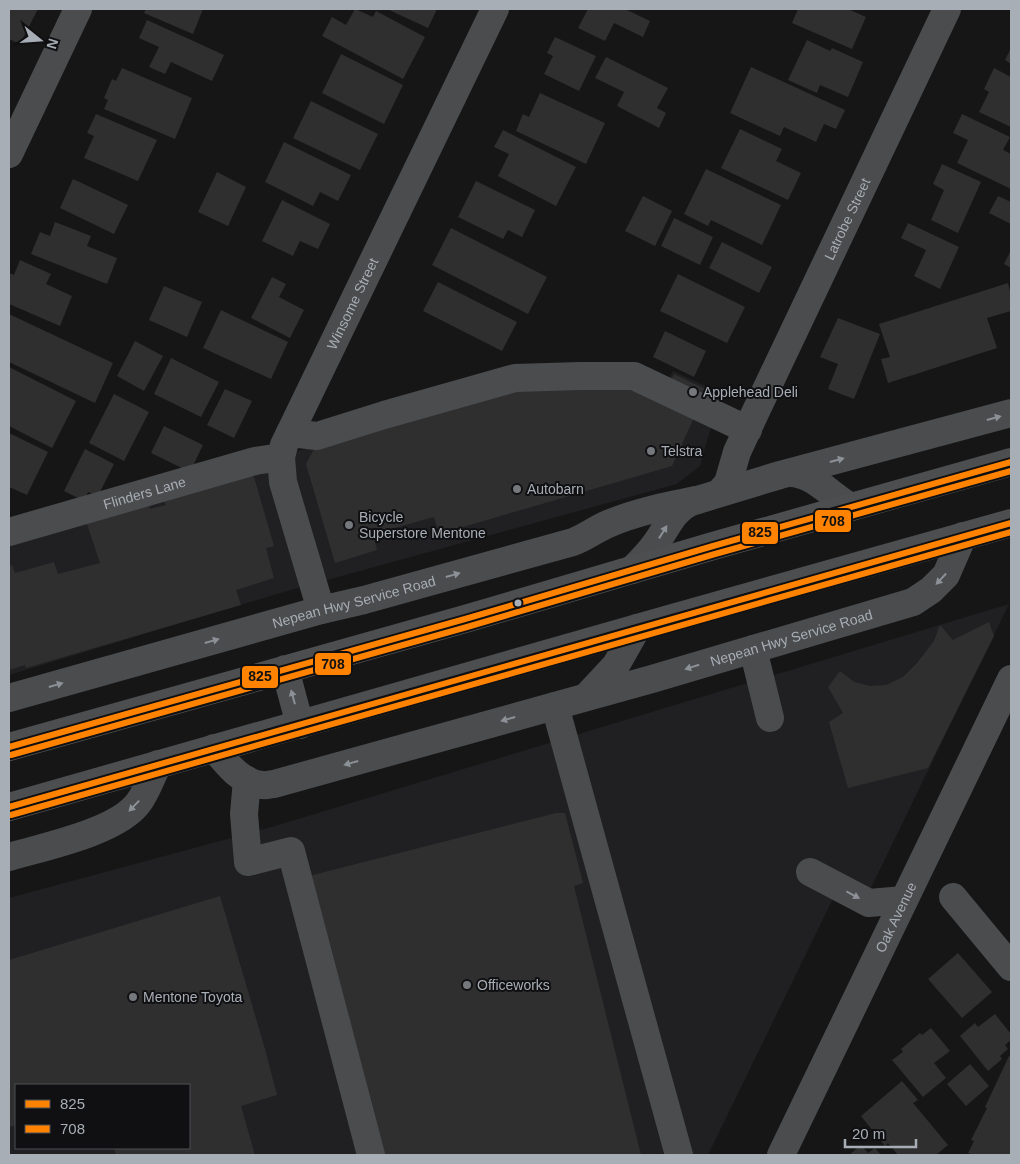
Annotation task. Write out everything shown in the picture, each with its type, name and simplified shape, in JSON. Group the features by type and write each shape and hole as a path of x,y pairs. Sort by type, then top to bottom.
{"highway":[{"path":"9,747 456,622 1011,462"},
{"path":"9,807 637,628 1011,524"},
{"path":"285,670 300,725"}],"street":[{"path":"9,154 78,9"},
{"name":"Winsome Street","path":"286,445 495,9"},
{"name":"Latrobe Street","path":"632,570 654,545 684,505 708,496 728,483 736,457 748,430 947,9"},
{"name":"Flinders Lane","path":"9,532 255,461 286,445 384,414 515,378 634,376 748,430"},
{"name":"Nepean Hwy Service Road","path":"9,698 321,610 364,600 573,542 621,519 666,506 1011,413"},
{"path":"748,430 749,450 755,464 767,474 795,473 810,479 851,507"},
{"path":"286,445 284,482 321,610"},
{"name":"Nepean Hwy Service Road","path":"214,748 228,766 247,780 262,785 274,784 652,679 913,602 931,590 946,575 963,536"},
{"name":"Nepean Hwy Service Road","path":"587,696 616,665 637,628"},
{"path":"753,648 770,718"},
{"name":"Oak Avenue","path":"781,1155 1011,679"},
{"path":"555,706 679,1155"},
{"path":"9,858 90,833 112,823 138,803 158,764"},
{"path":"247,780 244,814 248,862 291,850 371,1155"},
{"path":"810,872 869,903 904,900"},
{"path":"953,897 1011,967"}],"shaded area":[{"path":"673,371 723,394 700,466 677,484 287,591 9,675 9,536 240,470 304,449 664,387"},
{"path":"1009,604 868,894 843,878 708,1155 9,1155 9,898 275,826"}],"building":[{"path":"9,9 38,9 20,44 9,39"},
{"path":"146,9 203,9 193,34 144,13"},
{"path":"355,9 373,17 376,11 425,37 403,79 322,36 332,17 346,25"},
{"path":"387,9 437,9 428,28"},
{"path":"588,9 625,9 650,21 643,37 614,23 605,41 578,28"},
{"path":"798,9 848,9 866,17 852,49 792,23"},
{"path":"147,20 224,55 212,81 171,62 165,74 149,67 159,47 139,38"},
{"path":"555,37 596,56 579,91 544,74 553,56 547,53"},
{"path":"807,40 830,51 832,48 863,62 848,97 820,85 817,93 788,80"},
{"path":"1011,48 1011,64 1005,60"},
{"path":"341,54 403,85 384,124 322,93"},
{"path":"606,57 668,88 657,108 666,113 659,128 617,106 624,92 595,78"},
{"path":"751,67 845,110 836,129 824,124 816,142 784,127 780,136 730,113"},
{"path":"122,68 192,98 175,139 104,109 108,100 104,98 112,79 116,81"},
{"path":"994,68 1011,77 1011,127 979,112 989,92 984,89"},
{"path":"540,93 605,123 586,164 516,131 523,114 529,117"},
{"path":"311,101 378,134 360,170 293,138"},
{"path":"96,114 157,140 138,181 84,158 94,136 87,133"},
{"path":"962,114 1010,137 1003,150 1011,154 1011,189 957,163 968,140 953,133"},
{"path":"740,129 782,149 776,161 801,173 788,200 721,168"},
{"path":"503,130 576,167 556,206 498,176 509,154 494,147"},
{"path":"284,142 351,175 338,201 320,192 313,206 265,182"},
{"path":"942,164 981,182 958,233 931,220 944,190 933,184"},
{"path":"706,169 781,205 762,245 711,220 708,226 684,214"},
{"path":"217,172 246,187 228,226 198,212"},
{"path":"73,179 128,205 114,234 60,208"},
{"path":"476,181 535,210 522,237 508,230 503,239 458,217"},
{"path":"643,196 672,211 655,246 625,231"},
{"path":"998,196 1011,202 1011,224 989,213"},
{"path":"282,200 330,224 318,249 300,241 293,256 262,241"},
{"path":"674,218 713,237 700,265 661,246"},
{"path":"55,222 91,236 87,246 117,258 107,284 31,254 40,232 50,236"},
{"path":"908,223 959,247 940,289 914,276 926,250 901,238"},
{"path":"451,228 547,277 528,314 432,265"},
{"path":"722,242 772,267 759,293 709,268"},
{"path":"1011,250 1011,268 1004,264"},
{"path":"20,260 51,274 46,284 72,296 60,326 9,304 9,273 14,275"},
{"path":"678,274 745,307 727,343 660,311"},
{"path":"272,277 286,284 279,297 304,310 290,338 251,318"},
{"path":"438,282 517,322 502,351 423,311"},
{"path":"1008,283 1011,295 1011,311 987,318 997,348 888,383 881,359 890,357 879,324"},
{"path":"164,286 202,302 187,337 149,320"},
{"path":"221,310 288,342 271,379 203,348"},
{"path":"9,314 113,363 95,403 9,362"},
{"path":"838,318 880,334 854,399 828,389 838,364 820,357"},
{"path":"665,331 706,351 694,377 653,357"},
{"path":"135,341 163,356 144,391 117,376"},
{"path":"171,358 219,382 201,417 154,394"},
{"path":"9,367 76,401 52,448 9,426"},
{"name":"Applehead Deli","path":"674,374 718,395 712,409 667,388"},
{"path":"633,380 697,411 672,466 439,534 434,517 373,534 377,550 335,563 306,464 314,449 532,386 533,391 565,382"},
{"path":"225,389 252,401 234,438 207,425"},
{"path":"114,394 149,412 124,461 89,443"},
{"path":"164,426 203,445 190,472 151,453"},
{"path":"9,433 48,452 27,495 9,487"},
{"path":"85,449 114,464 98,496 88,492 84,501 64,491"},
{"path":"240,470 254,477 274,546 266,548 274,578 236,590 241,605 26,668 25,665 9,670 9,566 12,565 15,573 54,562 58,574 100,563 84,515 147,496 150,509 166,505 164,501"},
{"path":"989,622 994,636 928,768 848,788 829,722 843,713 828,687 840,671 854,682 870,686 886,685 903,677 917,663 934,641 940,625 953,640"},
{"path":"556,813 565,813 583,883 574,886 641,1155 378,1155 309,876"},
{"path":"220,896 277,1095 241,1106 255,1155 116,1155 114,1149 190,1149 190,1084 15,1084 15,1125 9,1127 9,960"},
{"path":"958,953 992,992 962,1018 928,979"},
{"path":"995,1014 1011,1034 1011,1040 1005,1045 1008,1049 1000,1056 1002,1059 988,1071 960,1036 975,1023 978,1027"},
{"path":"931,1028 950,1051 934,1063 946,1078 923,1097 892,1060 903,1052 901,1049 920,1033 922,1035"},
{"path":"1009,1056 1011,1057 1011,1155 973,1155 968,1153 974,1141 971,1140"},
{"path":"970,1064 989,1086 966,1106 947,1084"},
{"path":"902,1081 918,1100 913,1103 948,1145 936,1155 898,1155 888,1143 885,1146 861,1116"},
{"path":"861,1145 868,1153 875,1148 881,1155 849,1155"}],"transit line":[{"name":"825","path":"9,747 465,619 713,546 1011,462"},
{"name":"708","path":"11,755 1011,471"},
{"name":"825","path":"9,807 1011,523"},
{"name":"708","path":"11,815 1011,532"}],"place":[{"name":"Applehead Deli","path":"693,392"},
{"name":"Telstra","path":"651,451"},
{"name":"Autobarn","path":"517,489"},
{"name":"Bicycle Superstore Mentone","path":"349,525"},
{"name":"Officeworks","path":"467,985"},
{"name":"Mentone Toyota","path":"133,997"}]}
